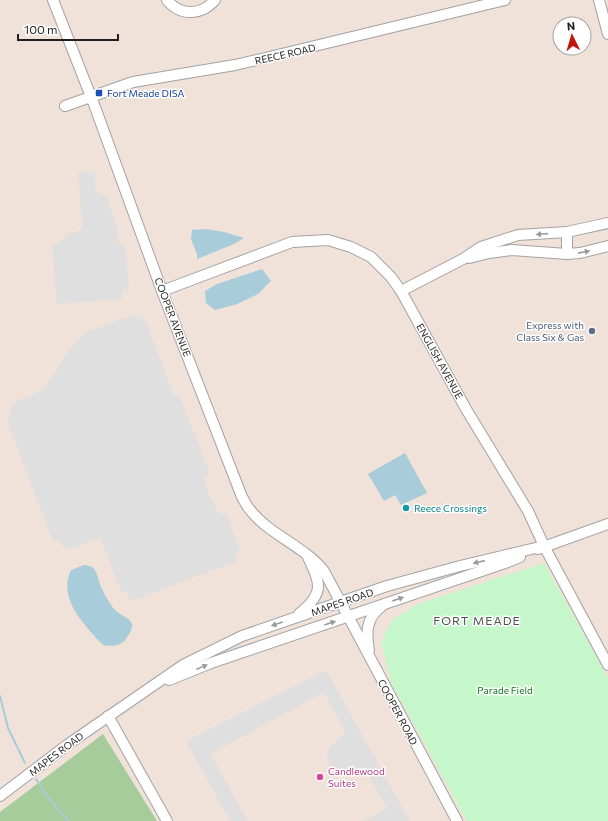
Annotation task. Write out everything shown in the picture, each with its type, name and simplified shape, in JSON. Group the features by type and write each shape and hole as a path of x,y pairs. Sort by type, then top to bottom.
{"street":[{"name":"COOPER AVENUE","path":"54,0 91,96 162,291 242,497 251,511 263,523 318,563 324,570 341,602"},
{"path":"167,0 181,11 194,12 206,9 215,0"},
{"name":"REECE ROAD","path":"65,106 133,82 241,64 505,0"},
{"path":"599,0 608,34"},
{"path":"401,291 463,259 481,247 518,235 568,232 608,223"},
{"path":"567,254 568,232"},
{"path":"512,237 512,250"},
{"name":"ENGLISH AVENUE","path":"162,291 292,242 328,240 352,247 371,257 391,277 401,291 466,409 528,511 544,546 608,665"},
{"path":"463,259 489,253 512,250 567,254 580,253 608,246"},
{"name":"MAPES ROAD","path":"152,686 211,663 505,563 544,546 608,524"},
{"name":"MAPES ROAD","path":"0,796 67,745 183,665 242,636 387,586 460,566 544,546"},
{"path":"294,618 313,601 318,591 318,581 306,554"},
{"name":"COOPER ROAD","path":"341,602 457,821"},
{"path":"371,660 367,638 367,626 374,613 384,604"},
{"path":"108,716 167,821"}],"shaded area":[{"path":"0,0 608,0 608,821 0,821"},
{"path":"94,172 96,191 106,196 117,226 119,244 125,244 129,289 122,291 122,299 57,304 52,246 67,235 83,229 78,173"},
{"path":"130,316 142,318 146,322 174,396 179,395 210,473 203,477 211,499 220,515 226,513 240,551 235,553 237,561 131,601 127,592 122,593 100,538 73,548 67,548 61,545 58,541 53,542 8,423 11,407 16,402 40,392 47,385 70,349 83,334"},
{"path":"326,670 410,821 364,821 387,808 364,768 347,776 339,775 331,764 327,756 329,747 346,733 324,692 211,754 247,821 230,821 186,741"}],"green space":[{"name":"Parade Field","path":"544,563 608,678 608,821 467,821 392,684 381,642 392,620 418,604"},
{"path":"103,734 157,821 0,821 0,812"}],"water":[{"path":"207,229 244,238 234,244 197,259 197,254 191,239 192,230"},
{"path":"262,269 271,281 258,294 237,304 215,310 206,303 205,291 217,284"},
{"path":"405,453 427,493 401,505 395,495 384,501 368,474"},
{"path":"84,565 94,569 97,573 102,589 111,605 132,624 130,633 123,642 118,645 103,645 81,620 70,601 68,580 71,570"}],"waterway":[{"path":"0,696 8,728 25,763"},
{"path":"36,779 49,799 69,821"}],"place":[{"name":"Fort Meade DISA","path":"99,93"},
{"name":"Express with Class Six & Gas","path":"592,331"},
{"name":"Reece Crossings","path":"406,508"},
{"name":"Candlewood Suites","path":"320,777"}],"district":[{"name":"FORT MEADE","path":"477,621"}]}
